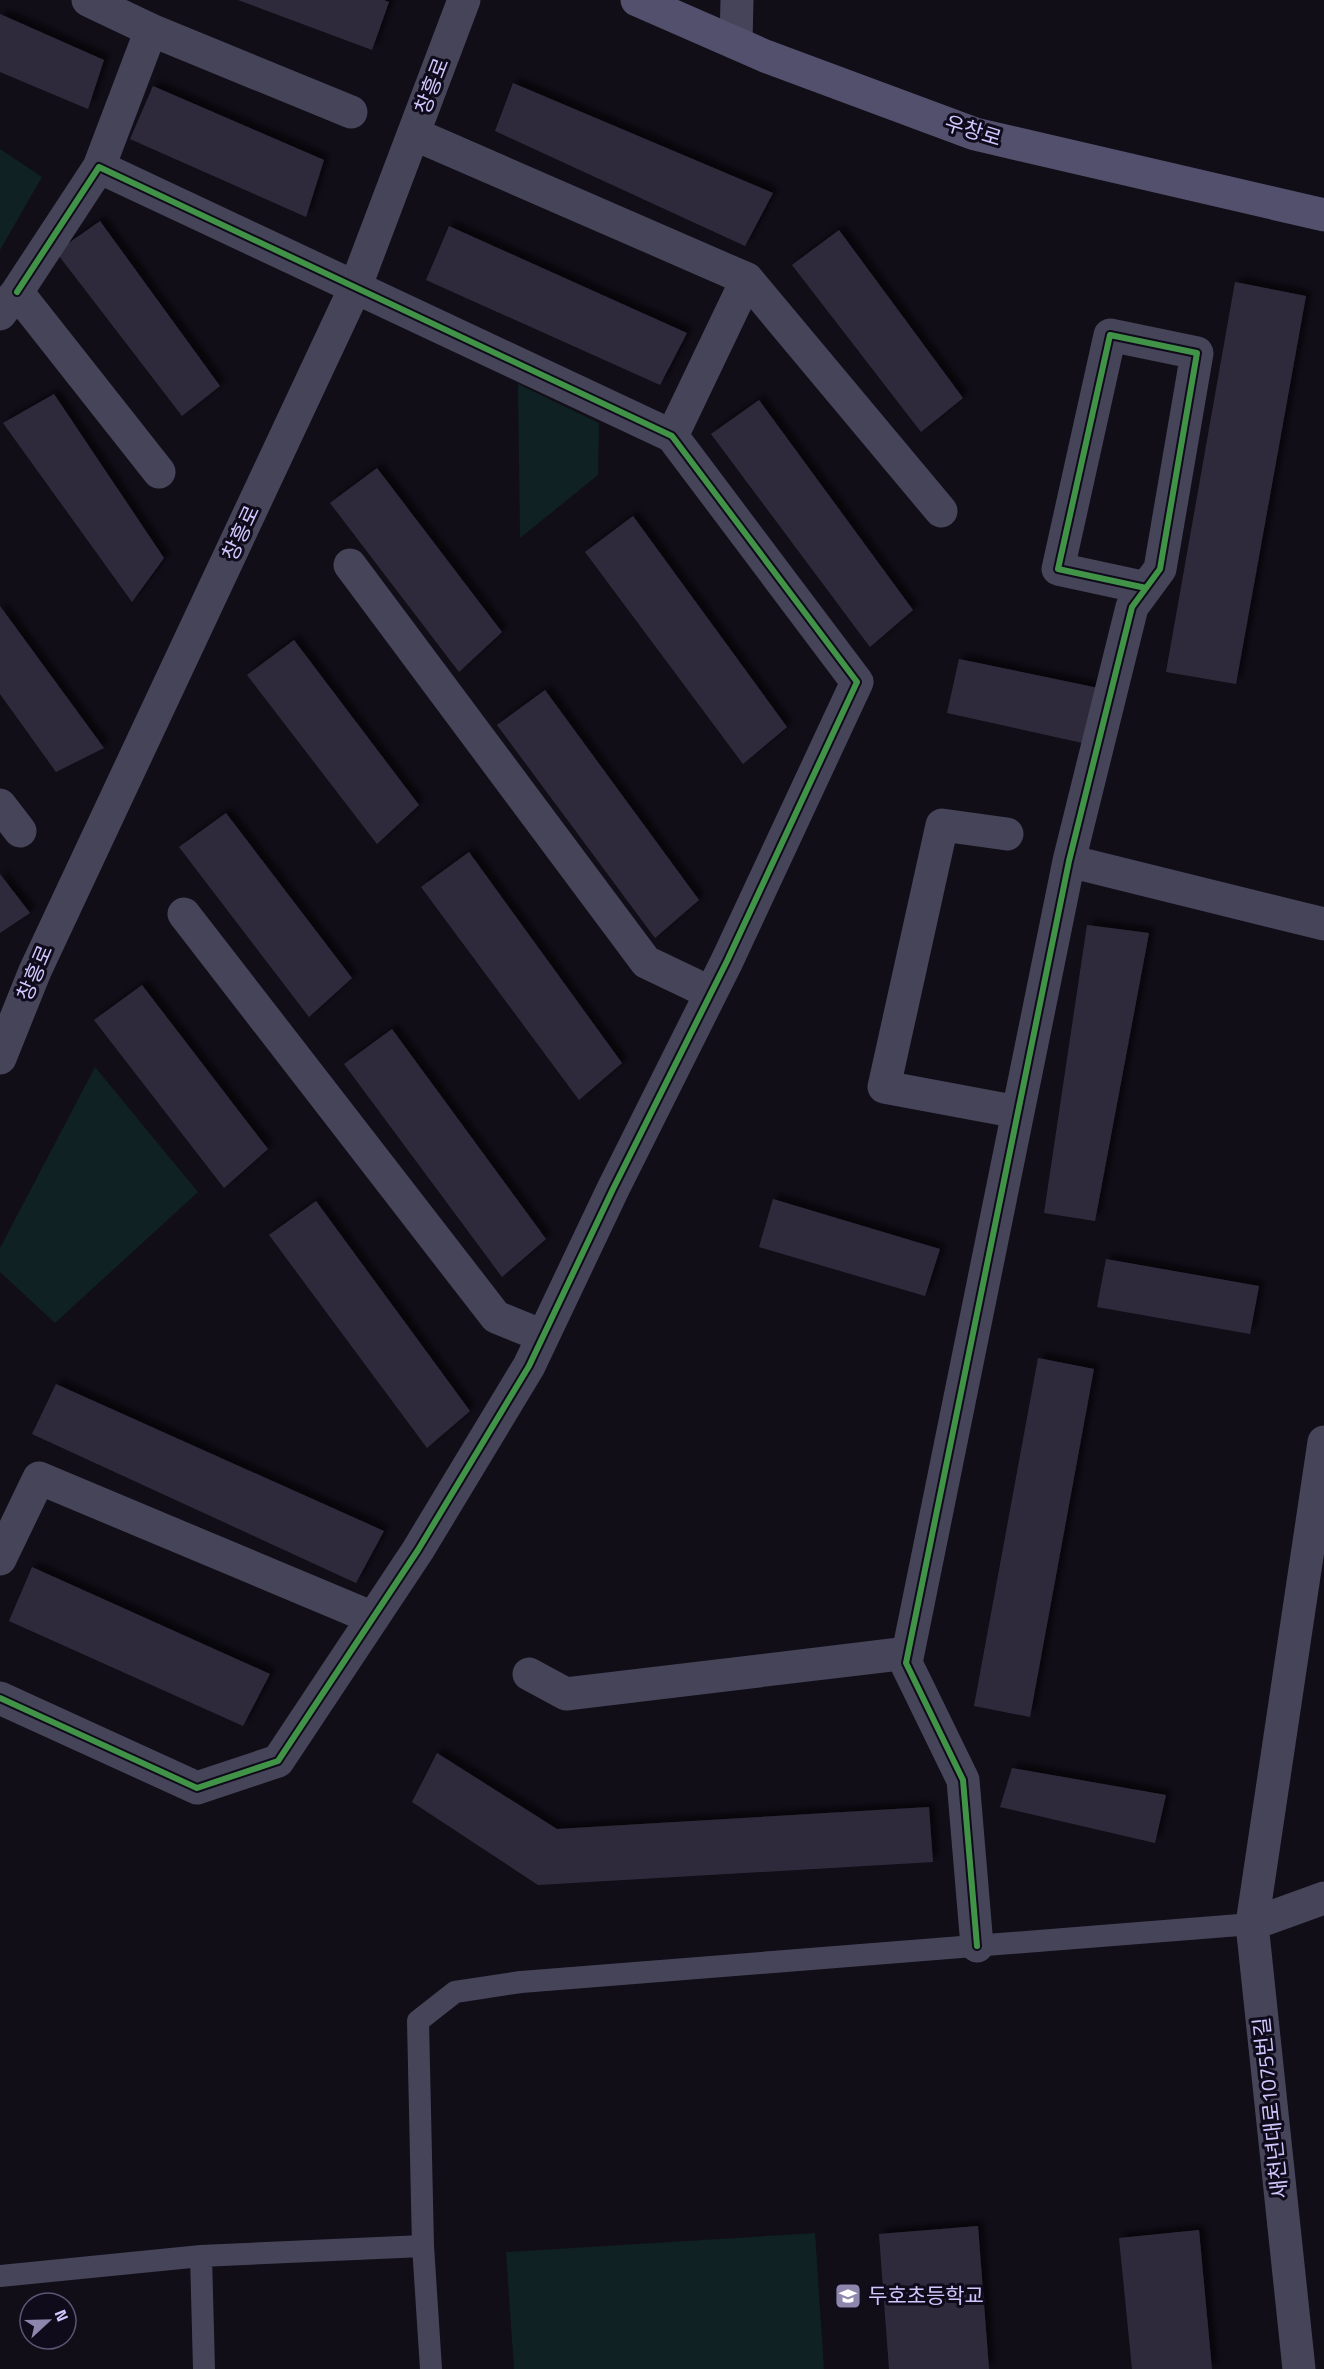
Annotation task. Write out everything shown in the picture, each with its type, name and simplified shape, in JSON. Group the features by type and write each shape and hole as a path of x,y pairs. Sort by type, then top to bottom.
{"main road":[{"name":"우창로","path":"637,0 765,56 975,134 1324,215"}],"street":[{"path":"88,0 151,30 351,112"},
{"name":"창흥로","path":"0,1058 35,971 356,288 464,0"},
{"path":"736,44 737,0"},
{"path":"151,30 99,167 9,303 159,472"},
{"path":"414,134 747,279 941,512"},
{"path":"0,1698 197,1788 278,1761 430,1530 529,1366 711,993 857,681 672,436 99,167"},
{"path":"672,436 747,279"},
{"path":"978,1946 963,1780 906,1663 1069,861 1132,607 1146,588 1160,569 1197,353 1110,335 1058,569 1146,588"},
{"path":"350,565 646,963 711,993"},
{"path":"0,805 20,831"},
{"path":"1007,834 942,825 884,1087 1018,1112"},
{"path":"1069,861 1324,924"},
{"path":"184,914 496,1317 543,1336"},
{"name":"새천년대로1075번길","path":"1299,2369 1252,1924 1324,1442"},
{"path":"0,1559 39,1478 373,1618"},
{"path":"529,1674 566,1694 908,1653"},
{"path":"1252,1924 1324,1898"}],"lane":[{"path":"431,2369 423,2246 418,2021 455,1992 521,1982 1252,1924"},
{"path":"0,2276 201,2256 423,2246"},
{"path":"201,2256 204,2369"}],"shaded area":[{"path":"0,149 42,177 0,250"},
{"path":"518,384 599,423 598,475 520,538"},
{"path":"95,1067 198,1192 55,1323 0,1272 0,1248"},
{"path":"815,2233 824,2369 514,2369 506,2252"}],"building":[{"path":"238,0 384,0 389,2 372,50"},
{"path":"0,14 104,60 88,109 0,72"},
{"path":"513,83 773,193 745,246 495,131"},
{"path":"153,86 324,160 306,217 130,139"},
{"path":"100,221 220,386 182,416 56,252"},
{"path":"449,226 687,333 660,385 426,280"},
{"path":"839,230 963,398 921,432 792,265"},
{"path":"1235,282 1306,296 1236,684 1166,672"},
{"path":"54,394 164,558 132,602 3,423"},
{"path":"759,400 913,610 870,647 711,434"},
{"path":"377,468 502,632 459,672 330,503"},
{"path":"633,516 787,727 743,764 585,552"},
{"path":"0,606 104,748 56,772 0,694"},
{"path":"294,640 419,805 377,844 247,675"},
{"path":"959,659 1108,690 1096,746 947,713"},
{"path":"545,690 699,900 655,938 497,725"},
{"path":"226,813 352,978 309,1017 179,847"},
{"path":"469,852 622,1063 579,1100 421,887"},
{"path":"0,874 30,913 0,933"},
{"path":"1087,925 1149,933 1095,1221 1044,1213"},
{"path":"142,985 268,1149 224,1188 94,1020"},
{"path":"392,1029 546,1239 502,1277 344,1064"},
{"path":"773,1199 940,1249 925,1296 759,1247"},
{"path":"316,1201 470,1411 427,1448 269,1235"},
{"path":"1106,1259 1259,1286 1250,1334 1097,1307"},
{"path":"1038,1358 1094,1369 1030,1717 974,1706"},
{"path":"56,1384 384,1531 356,1583 32,1434"},
{"path":"32,1567 270,1674 243,1726 9,1621"},
{"path":"437,1753 557,1829 929,1807 933,1862 538,1885 412,1802"},
{"path":"1012,1768 1166,1795 1155,1843 1000,1807"},
{"path":"978,2226 989,2369 889,2369 879,2234"},
{"path":"1199,2230 1212,2369 1132,2369 1119,2238"}],"cycle path":[{"path":"0,1698 197,1788 278,1761 418,1550 529,1366 613,1189 727,961 857,682 672,436 99,167 17,292"},
{"path":"977,1946 963,1780 906,1663 1069,861 1132,607 1160,569 1197,353 1110,335 1058,569 1146,588"}],"place":[{"name":"두호초등학교","path":"848,2296"}]}
